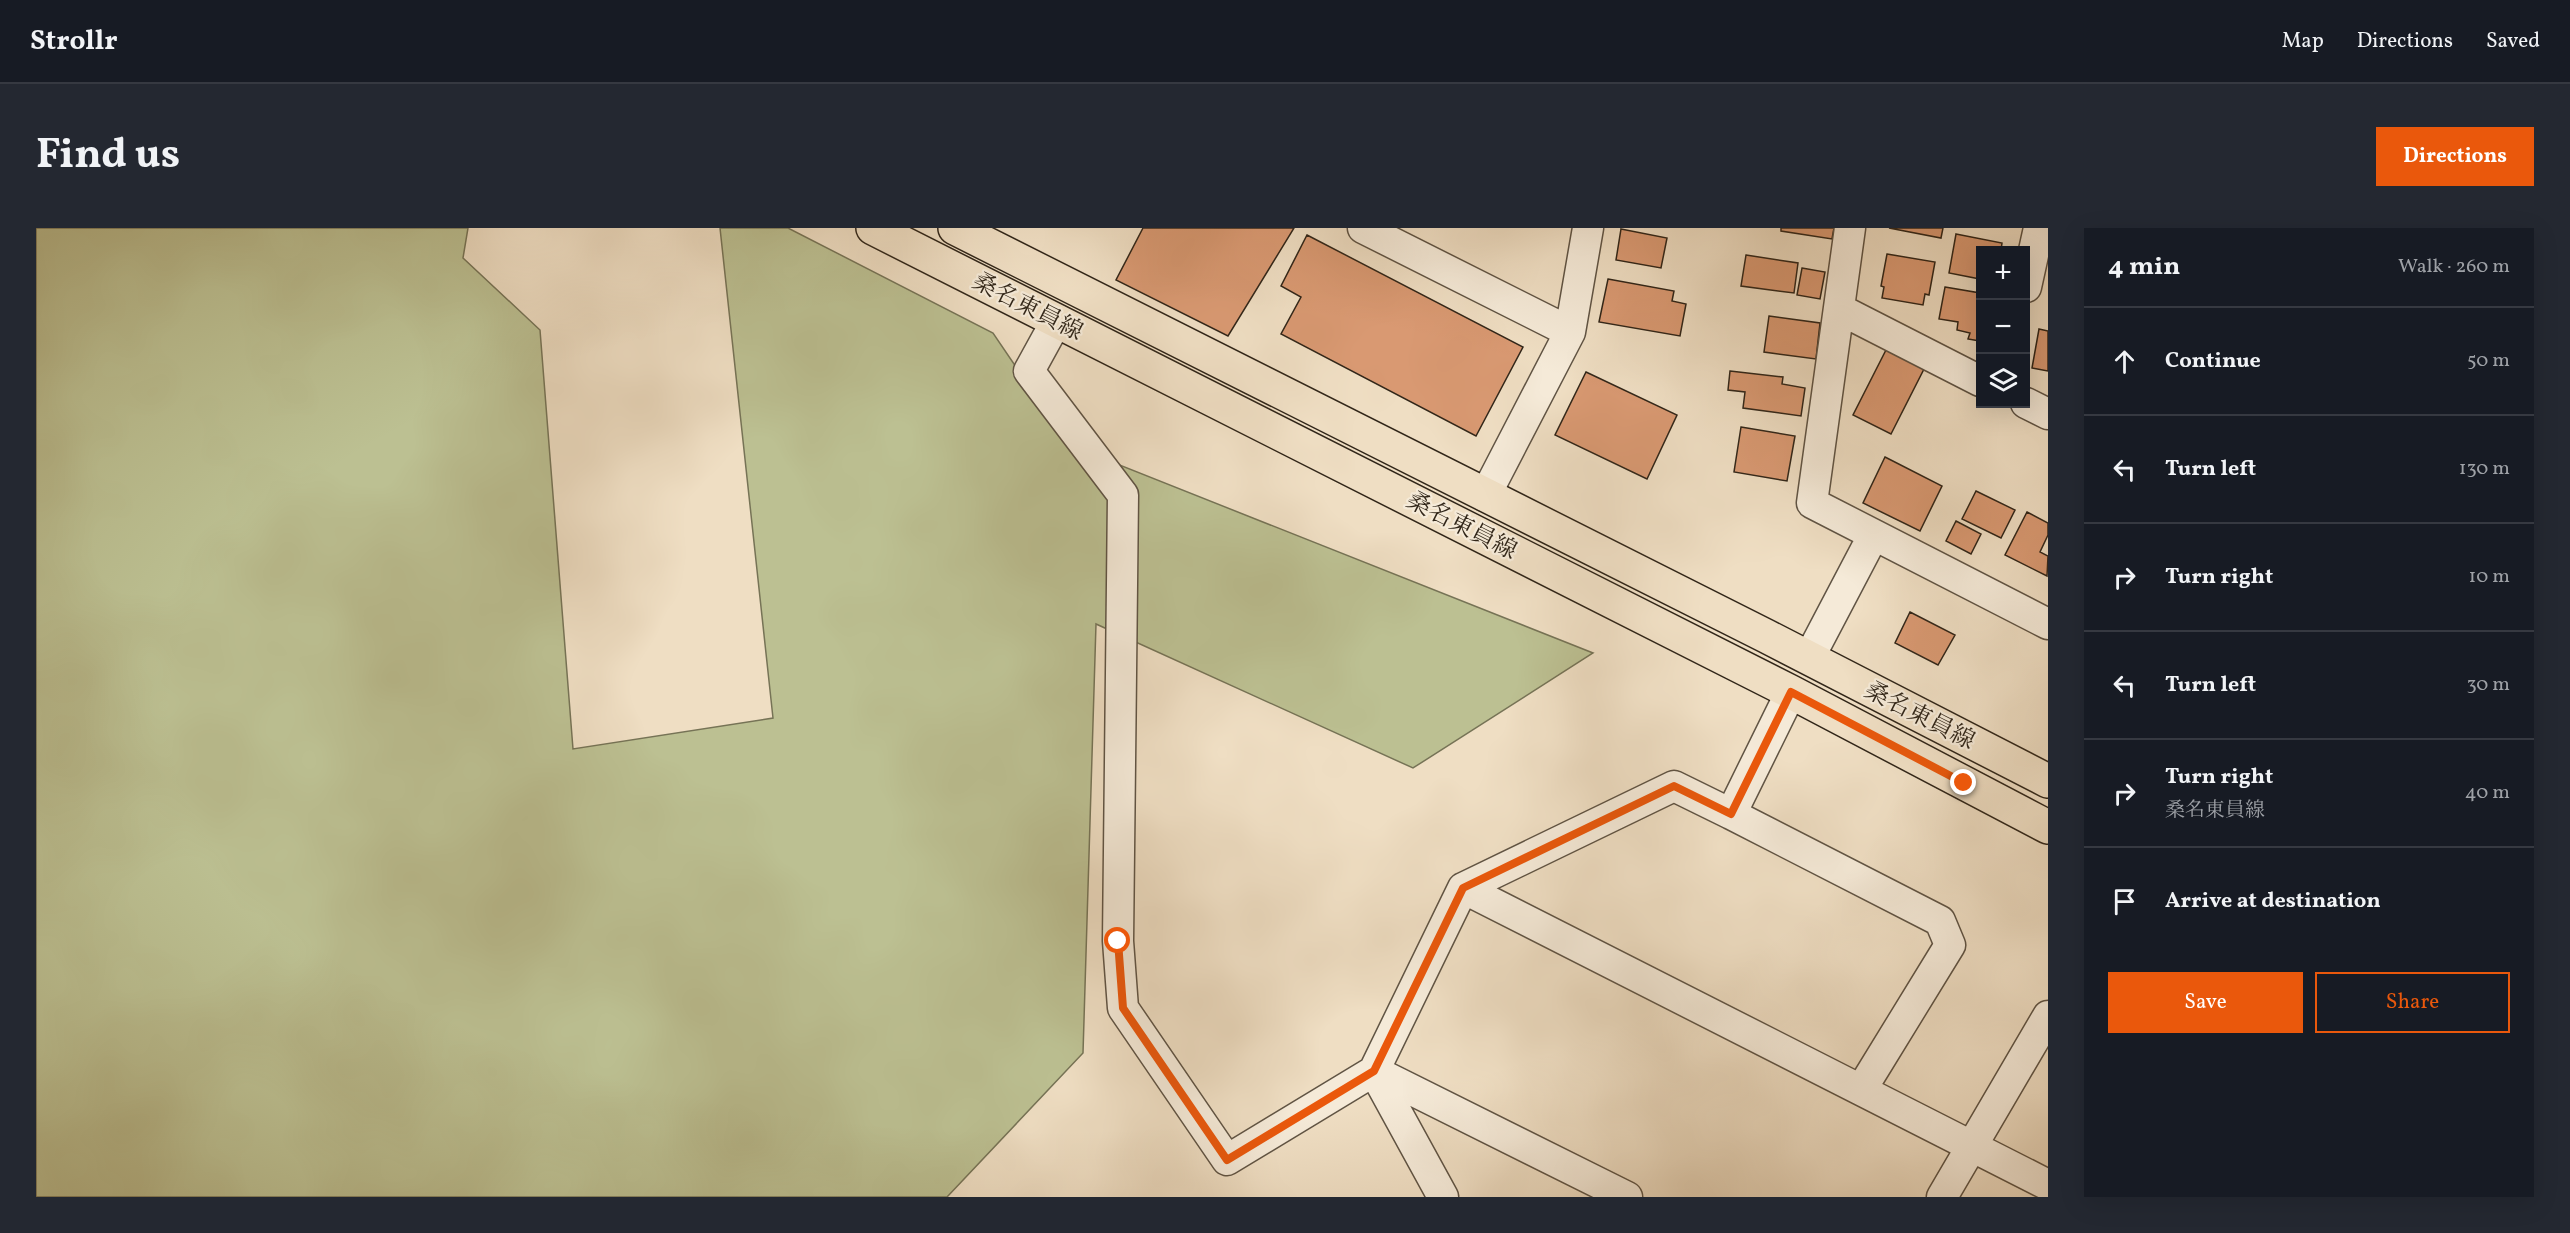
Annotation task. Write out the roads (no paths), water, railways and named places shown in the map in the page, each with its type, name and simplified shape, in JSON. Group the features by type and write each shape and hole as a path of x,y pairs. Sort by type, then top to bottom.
{"main road":[{"name":"桑名東員線","path":"873,228 1791,692 2048,827"},
{"name":"桑名東員線","path":"955,228 1809,658 2048,781"},
{"path":"1809,658 1847,691 2048,793"}],"street":[{"path":"1363,228 1570,332"},
{"path":"1485,496 1570,332 1588,228"},
{"path":"1850,228 1812,503 2048,624"},
{"path":"2030,266 2039,228"},
{"path":"1839,309 1976,379"},
{"path":"1057,320 1029,371 1123,495 1118,941 1123,1008 1227,1160 1374,1071 1463,888 1674,786 1940,921 1950,945 1861,1090"},
{"path":"2030,405 2048,414"},
{"path":"1809,658 1873,536"},
{"path":"1731,814 1791,692"},
{"path":"1463,888 2048,1185"},
{"path":"1942,1197 2048,1016"},
{"path":"1374,1071 1443,1197"},
{"path":"1374,1071 1627,1197"}]}
